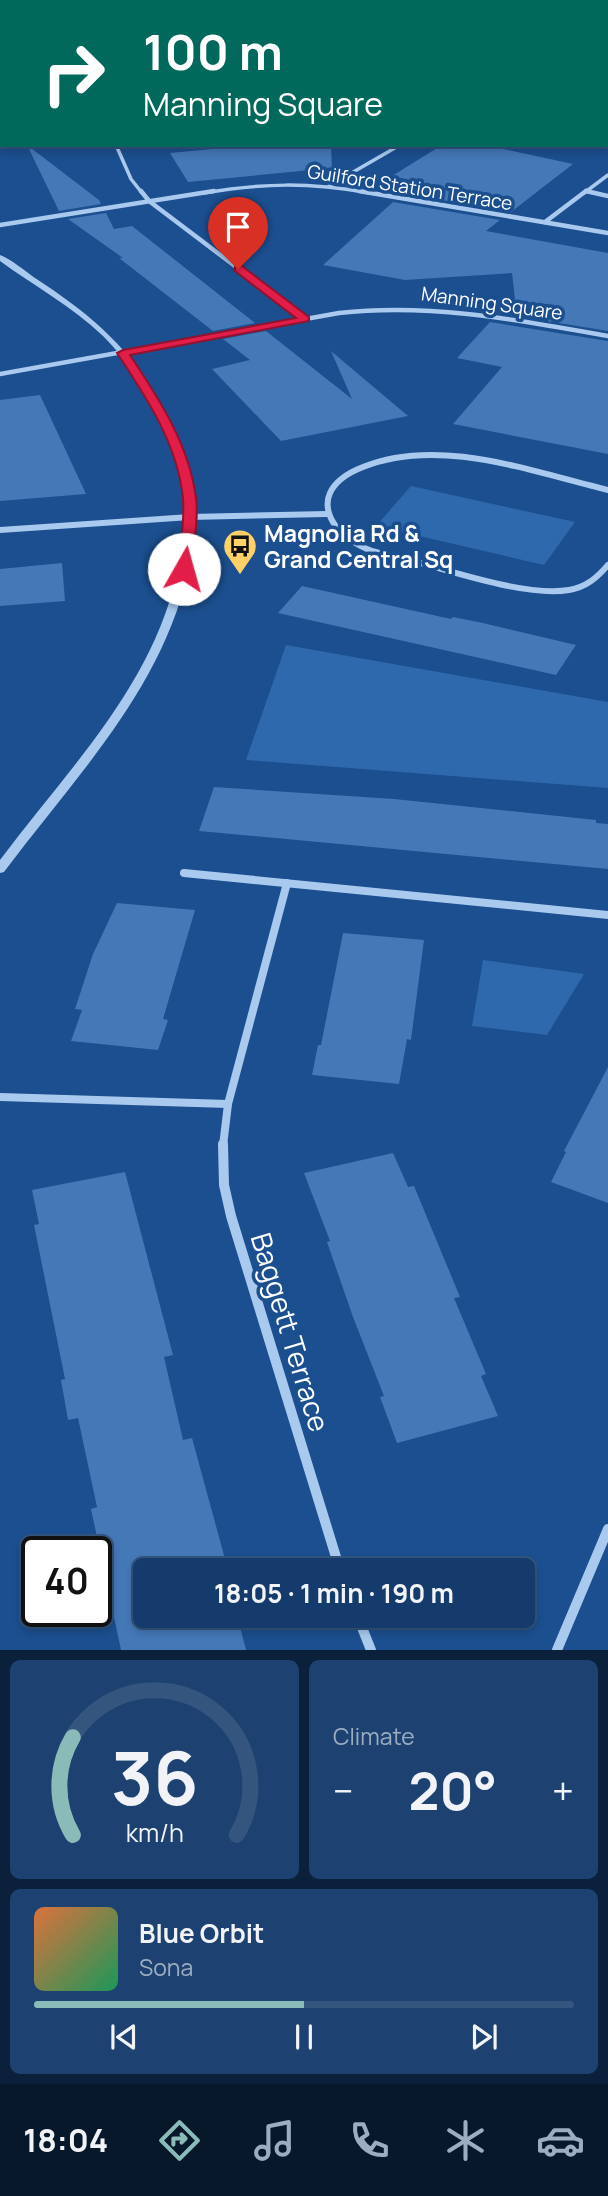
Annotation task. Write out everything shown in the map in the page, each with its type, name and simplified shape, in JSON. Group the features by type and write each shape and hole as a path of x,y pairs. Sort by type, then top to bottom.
{"street":[{"path":"117,147 131,179 149,201 305,319"},
{"path":"329,186 395,147"},
{"path":"545,222 608,176"},
{"name":"Guilford Station Terrace","path":"0,225 271,184 329,186 608,233"},
{"path":"586,191 608,196"},
{"path":"0,257 77,309 123,353 163,415 183,470 190,500 182,578 174,607 154,654 132,696 93,752 27,831 0,869"},
{"name":"Manning Square","path":"0,374 360,310 426,307 461,310 608,336"},
{"path":"608,490 473,461 422,456 374,463 355,471 339,481 329,493 327,514 334,527 367,549 527,589 548,592 583,587 597,580 608,565"},
{"path":"0,530 190,517 327,514"},
{"path":"184,873 608,915"},
{"name":"Baggett Terrace","path":"287,883 228,1104 222,1154 224,1185 231,1216 336,1558"},
{"path":"0,1097 228,1104"},
{"path":"557,1650 608,1529"},
{"path":"362,1628 371,1650"}],"shaded area":[{"path":"411,486 575,522 544,565 376,526"},
{"path":"286,645 608,702 608,788 246,760"},
{"path":"483,960 584,974 547,1035 472,1026"}],"building":[{"path":"28,147 101,204 59,211"},
{"path":"233,147 331,147 332,168 188,182 170,153"},
{"path":"439,147 494,147 573,164 511,212 402,193 415,181 392,176"},
{"path":"393,202 500,220 486,231 608,253 608,331 498,313 516,308 512,273 405,280 323,265"},
{"path":"106,213 114,229 132,226 255,323 213,331 119,258 123,258 68,219"},
{"path":"490,322 608,341 608,454 453,424 502,367 457,358"},
{"path":"266,331 352,399 331,351 408,416 281,441 212,369 250,360 223,339"},
{"path":"40,395 86,494 0,501 0,400"},
{"path":"62,563 65,601 0,606 0,569"},
{"path":"302,586 576,645 556,675 278,613"},
{"path":"214,787 394,799 596,820 596,823 608,824 608,869 199,831"},
{"path":"117,903 195,910 163,1019 168,1020 158,1050 71,1041 82,1010 75,1009 93,954"},
{"path":"343,933 424,940 411,1040 407,1039 399,1084 312,1075 318,1045 321,1045"},
{"path":"608,1067 608,1203 551,1182 566,1152 564,1151"},
{"path":"393,1153 408,1187 414,1186 460,1297 454,1298 486,1374 481,1376 498,1416 397,1443 380,1397 384,1396 353,1317 327,1242 330,1241 304,1173"},
{"path":"125,1172 173,1355 164,1357 183,1440 192,1438 225,1558 133,1558 133,1628 240,1628 246,1650 121,1650 112,1608 112,1536 97,1536 91,1509 97,1507 78,1418 68,1420 61,1380 65,1379 34,1225 39,1224 32,1190"}],"place":[{"name":"Magnolia Rd & Grand Central Sq","path":"240,576"}],"route":[{"path":"184,569 190,500 183,470 163,415 123,353 305,319 238,269"}]}
